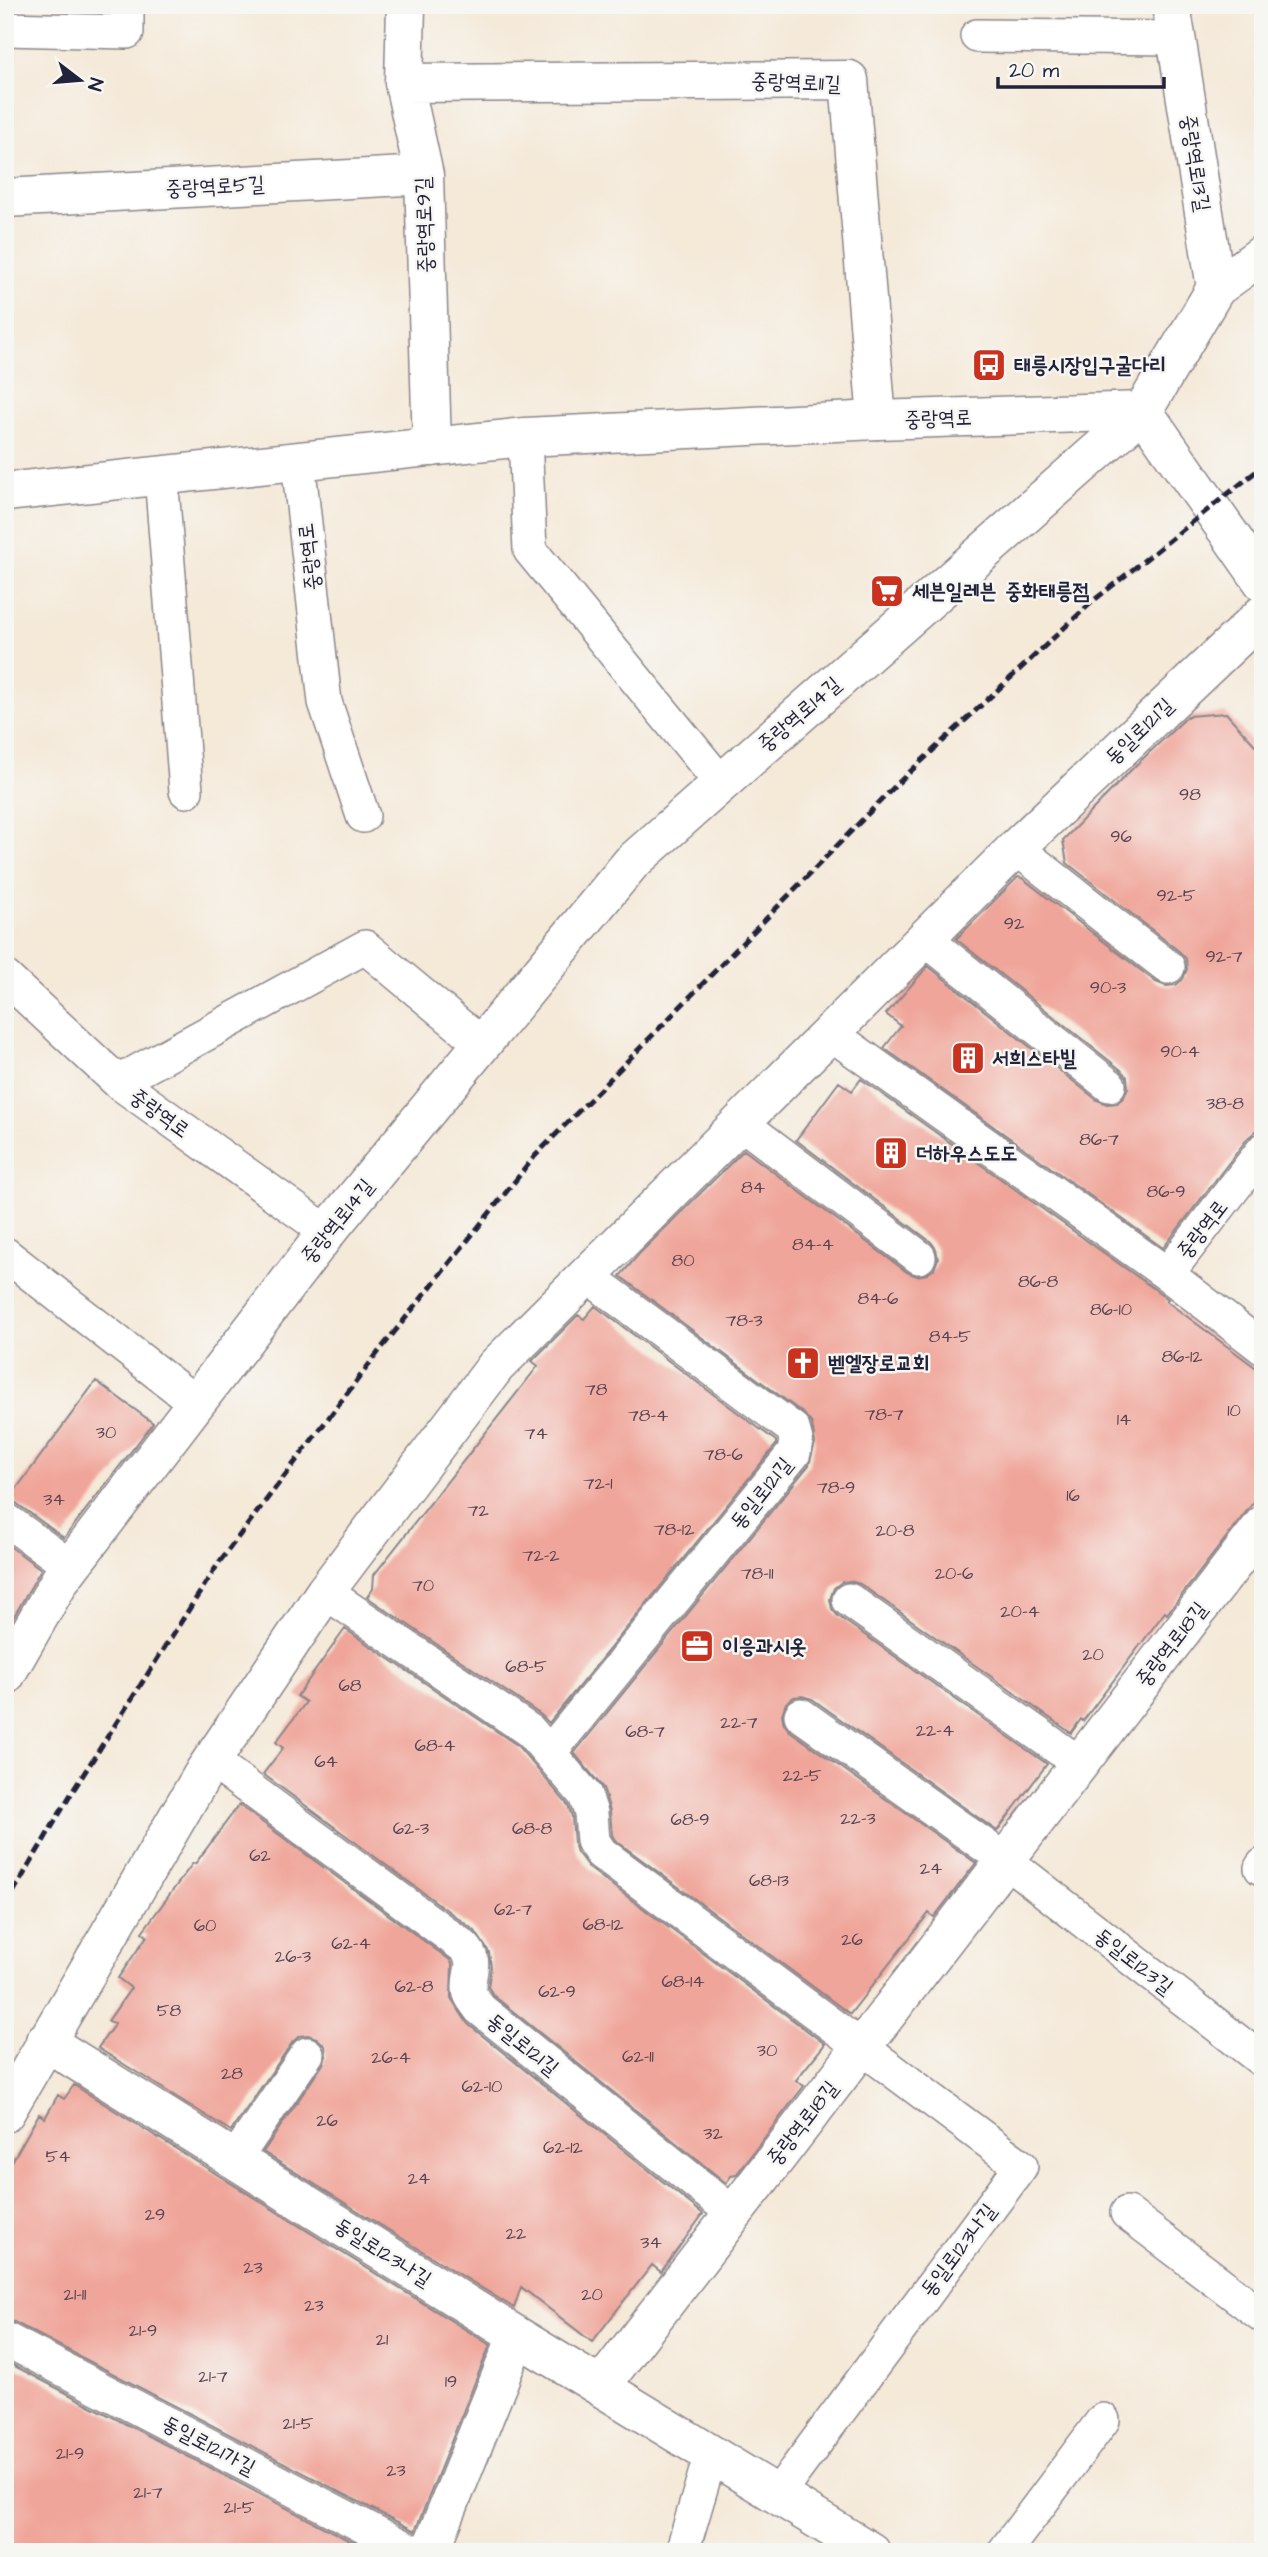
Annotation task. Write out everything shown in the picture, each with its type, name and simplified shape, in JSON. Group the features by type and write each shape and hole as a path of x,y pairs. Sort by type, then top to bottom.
{"street":[{"name":"중랑역로9길","path":"406,5 404,83 424,174 432,447"},
{"name":"중랑역로13길","path":"1173,22 1216,288"},
{"name":"중랑역로11길","path":"404,83 849,80 877,420"},
{"name":"중랑역로5길","path":"5,198 424,174"},
{"path":"1216,288 1263,254"},
{"name":"중랑역로14길","path":"5,1676 60,1580 196,1403 327,1233 631,863 1143,411 1216,288"},
{"path":"1143,411 1263,582"},
{"name":"중랑역로","path":"5,492 525,437 877,420 1143,411"},
{"name":"동일로121길","path":"5,2113 212,1761 325,1592 496,1366 1016,848 1263,614"},
{"name":"중랑역로18길","path":"601,2386 1263,1525"},
{"name":"동일로123나길","path":"45,2041 517,2336 871,2552"},
{"path":"430,2552 517,2336"}],"lane":[{"path":"5,29 127,32 127,5"},
{"name":"중랑역로13길","path":"977,36 1173,22"},
{"path":"525,437 530,550 721,782"},
{"name":"중랑역로","path":"298,461 326,702 363,816"},
{"path":"161,475 186,791"},
{"path":"1016,848 1168,967"},
{"path":"925,939 1109,1085"},
{"path":"118,1082 365,947 483,1045"},
{"name":"중랑역로","path":"5,977 118,1082 327,1233"},
{"path":"830,1033 1167,1274 1263,1348"},
{"path":"741,1123 919,1257"},
{"name":"중랑역로","path":"1167,1274 1263,1150"},
{"path":"5,1255 196,1403"},
{"name":"동일로121길","path":"549,1753 794,1453 796,1440 793,1429 586,1275"},
{"path":"5,1519 71,1567"},
{"path":"325,1592 530,1731 585,1795 591,1813 593,1841 601,1853 862,2046"},
{"path":"849,1600 1079,1763"},
{"path":"801,1715 1005,1860"},
{"name":"동일로121길","path":"212,1761 463,1946 470,1953 472,1962 469,1991 480,2009 733,2213"},
{"name":"동일로123길","path":"1005,1860 1263,2061"},
{"name":"동일로123나길","path":"777,2495 1021,2166 862,2046"},
{"path":"235,2159 307,2054"},
{"path":"1127,2213 1263,2316"},
{"name":"동일로121가길","path":"5,2339 413,2552"},
{"path":"1004,2552 1103,2420"},
{"path":"682,2552 711,2454"}],"building":[{"path":"1226,713 1263,754 1263,1125 1248,1138 1163,1248 884,1048 901,1026 886,1014 928,966 1097,1100 1107,1104 1117,1103 1124,1097 1128,1087 1127,1077 1121,1070 956,939 1018,877 1156,982 1166,986 1176,985 1183,979 1187,969 1186,959 1067,863 1063,840 1188,716"},
{"path":"861,1079 1153,1288 1168,1299 1166,1301 1263,1373 1263,1490 1071,1733 860,1584 842,1582 834,1588 830,1599 832,1609 838,1616 1047,1764 997,1831 812,1699 794,1697 786,1703 782,1714 784,1724 790,1731 976,1863 934,1917 929,1913 850,2014 615,1840 603,1788 574,1753 809,1465 815,1443 812,1424 804,1414 620,1276 744,1150 907,1272 917,1276 934,1269 938,1259 931,1242 796,1140 839,1082 852,1091"},
{"path":"595,1306 776,1441 776,1445 549,1723 367,1597 373,1589 374,1575 538,1366 532,1361 578,1315 584,1319"},
{"path":"96,1381 153,1423 64,1538 8,1500"},
{"path":"5,1543 41,1569 5,1632"},
{"path":"345,1629 517,1745 568,1805 577,1852 589,1868 825,2044 796,2080 804,2086 736,2175 731,2176 726,2183 494,1996 488,1987 491,1967 489,1952 475,1931 263,1774 283,1748 276,1742 306,1702 297,1696"},
{"path":"239,1805 450,1960 451,1998 468,2024 703,2214 661,2272 652,2265 592,2342 521,2287 514,2308 263,2152 323,2064 325,2046 317,2038 299,2036 292,2043 231,2131 98,2048 115,2023 108,2021 131,1988 118,1978 147,1936 142,1932"},
{"path":"74,2085 490,2345 415,2531 14,2322 5,2320 5,2174 39,2114 45,2118 58,2095 64,2099"},
{"path":"5,2361 371,2552 5,2552"}],"railway":[{"path":"5,1906 74,1789 220,1561 380,1350 535,1156 898,783 1093,601 1263,466"}],"place":[{"name":"태릉시장입구굴다리","path":"989,365"},
{"name":"세븐일레븐 중화태릉점","path":"887,591"},
{"name":"서희스타빌","path":"968,1058"},
{"name":"더하우스도도","path":"891,1153"},
{"name":"벧엘장로교회","path":"803,1363"},
{"name":"이응과시옷","path":"697,1646"}]}
